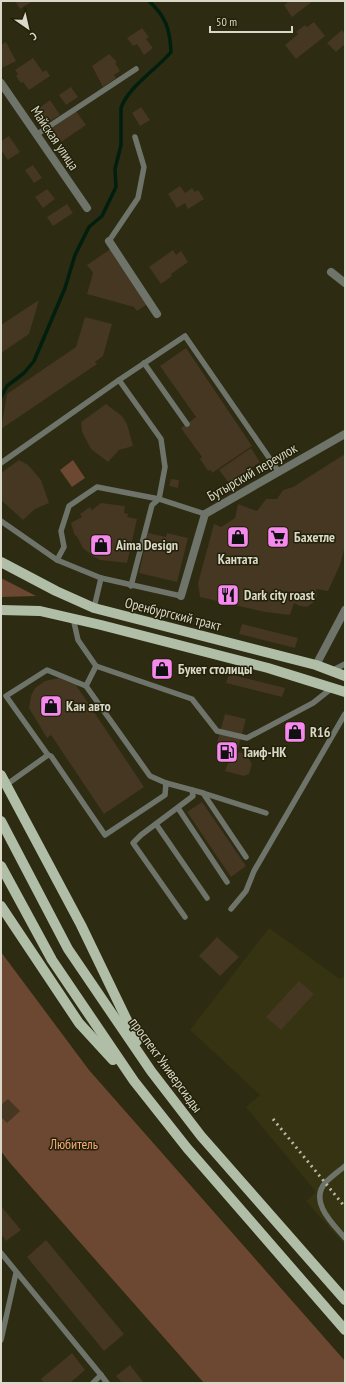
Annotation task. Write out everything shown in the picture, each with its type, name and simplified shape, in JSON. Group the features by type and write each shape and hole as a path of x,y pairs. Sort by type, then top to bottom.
{"main road":[{"name":"Оренбургский тракт","path":"1,562 56,591 94,608 316,665 345,676"},
{"name":"Оренбургский тракт","path":"1,610 14,609 40,611 73,618 268,668 345,692"},
{"path":"1,618 14,609"},
{"path":"1,775 81,925 151,1071"},
{"name":"проспект Универсиады","path":"1,822 68,949 151,1071 201,1136 345,1300"},
{"path":"1,866 52,960 134,1082"},
{"path":"1,906 79,1023 134,1082 187,1148 345,1330"}],"street":[{"name":"Майская улица","path":"1,83 87,208"},
{"path":"109,241 157,314"},
{"path":"331,272 345,283"},
{"name":"Бутырский переулок","path":"181,596 205,514 345,434"},
{"path":"316,665 345,610"}],"lane":[{"path":"36,135 136,69"},
{"path":"109,241 138,198 144,167 135,137"},
{"path":"1,462 184,336 279,472"},
{"path":"144,363 187,424"},
{"path":"119,380 161,439 165,467 159,499 152,505 131,586"},
{"path":"57,560 64,547 61,531 69,506 98,487 159,499 205,514"},
{"path":"1,521 57,560 101,578 131,586 181,596"},
{"path":"94,608 101,578"},
{"path":"73,618 78,640 96,666 192,699 217,731 248,738 313,703 332,688"},
{"path":"331,671 345,664"},
{"path":"86,686 96,666"},
{"path":"166,783 165,795 105,836 51,756 48,755 6,696 47,670 86,686 150,776 166,783 266,813"},
{"path":"232,909 246,891 254,871 345,714"},
{"path":"6,785 48,755"},
{"path":"186,917 133,843 193,796 192,790"},
{"path":"203,793 246,857"},
{"path":"178,808 227,882"},
{"path":"156,824 207,898"},
{"path":"345,1166 325,1183 320,1196 321,1206 324,1213 345,1238"},
{"path":"1,1254 107,1383"},
{"path":"1,1340 16,1273"},
{"path":"93,1383 101,1375"}],"shaded area":[{"path":"269,928 340,979 345,976 345,1245 306,1201 316,1192 246,1107 260,1095 190,1030"}],"green space":[{"path":"73,460 85,478 72,487 60,470"},
{"path":"1,578 36,596 1,597"},
{"name":"Любитель","path":"1,952 89,1070 345,1361 345,1383 204,1383 10,1163 1,1151"}],"building":[{"path":"15,1 33,1 20,9"},
{"path":"289,1 313,1 292,17 284,5"},
{"path":"314,22 325,36 296,59 285,45 298,34 296,32 305,25 307,27"},
{"path":"142,28 149,37 146,39 153,48 144,55 137,44 133,46 127,38"},
{"path":"342,30 345,34 345,44 336,52 327,43"},
{"path":"6,42 16,61 2,68 1,45"},
{"path":"109,54 117,62 115,63 120,71 114,75 116,78 103,87 92,66"},
{"path":"33,58 43,72 46,70 50,76 29,90 16,76 18,74 15,70"},
{"path":"71,87 78,97 66,105 59,95"},
{"path":"50,100 60,115 47,123 38,109"},
{"path":"141,107 150,120 140,126 132,113"},
{"path":"76,111 86,125 61,142 51,129"},
{"path":"9,136 20,152 8,160 1,150 1,141"},
{"path":"33,165 42,178 34,183 25,170"},
{"path":"180,186 185,193 192,188 195,192 198,190 204,199 188,209 185,203 177,208 168,194"},
{"path":"47,189 55,199 43,208 35,197"},
{"path":"67,204 73,213 53,226 47,217"},
{"path":"112,248 149,303 137,311 134,307 87,294 93,273 87,265"},
{"path":"173,250 176,255 181,251 188,262 171,274 172,276 161,284 149,267"},
{"path":"39,300 29,334 1,353 1,325"},
{"path":"85,317 112,324 103,356 95,362 97,364 1,429 7,394 76,347"},
{"path":"186,348 252,446 212,473 211,470 208,471 200,459 202,457 181,428 196,417 160,366"},
{"path":"106,404 122,416 127,424 133,446 119,450 108,462 91,449 82,432 81,422"},
{"path":"251,448 260,462 229,483 219,470"},
{"name":"Бахетле","path":"345,454 345,546 340,565 328,591 316,589 317,596 314,602 307,607 294,603 290,615 265,612 200,597 198,583 214,524 221,527 235,518 238,504 257,511 266,499 277,499 283,490 293,487"},
{"path":"19,460 28,465 41,480 49,503 35,509 23,520 1,500 1,473"},
{"path":"171,479 179,480 178,488 169,486"},
{"path":"101,503 125,506 124,513 128,514 127,517 137,519 127,563 100,560 83,548 76,535 75,536 71,523 82,517 80,514 90,507 92,510"},
{"path":"148,533 166,537 167,533 188,538 177,582 139,573"},
{"path":"242,624 298,638 295,648 239,634"},
{"path":"229,674 285,688 282,697 226,683"},
{"path":"59,678 76,685 144,787 104,814 51,735 47,738 29,708 31,696 35,688 45,681"},
{"path":"225,714 246,719 237,752 246,754 252,764 249,774 244,776 225,771 228,763 217,760 220,749 217,743"},
{"path":"295,724 301,728 294,739 287,736"},
{"path":"202,802 246,866 231,877 187,812"},
{"path":"217,937 239,957 220,976 199,956"},
{"path":"299,981 314,994 281,1030 266,1017"},
{"path":"8,1099 20,1111 7,1123 1,1117 1,1105"},
{"path":"1,1206 21,1230 6,1241 1,1234"},
{"path":"46,1240 124,1334 104,1351 27,1257"},
{"path":"72,1353 85,1370 70,1383 44,1383 41,1379"},
{"path":"130,1365 144,1383 122,1383 116,1376"}],"waterway":[{"path":"1,397 7,386 24,373 34,361 65,288 75,255 89,227 102,216 116,187 115,169 121,145 121,108 125,100 136,86 171,52 170,37 166,24 159,12 149,1"}],"railway":[{"path":"273,1119 345,1207"}],"place":[{"name":"Кантата","path":"238,537"},
{"name":"Бахетле","path":"278,537"},
{"name":"Aima Design","path":"101,545"},
{"name":"Dark city roast","path":"228,595"},
{"name":"Букет столицы","path":"162,669"},
{"name":"Кан авто","path":"51,706"},
{"name":"R16","path":"295,732"},
{"name":"Таиф-НК","path":"227,752"}]}
